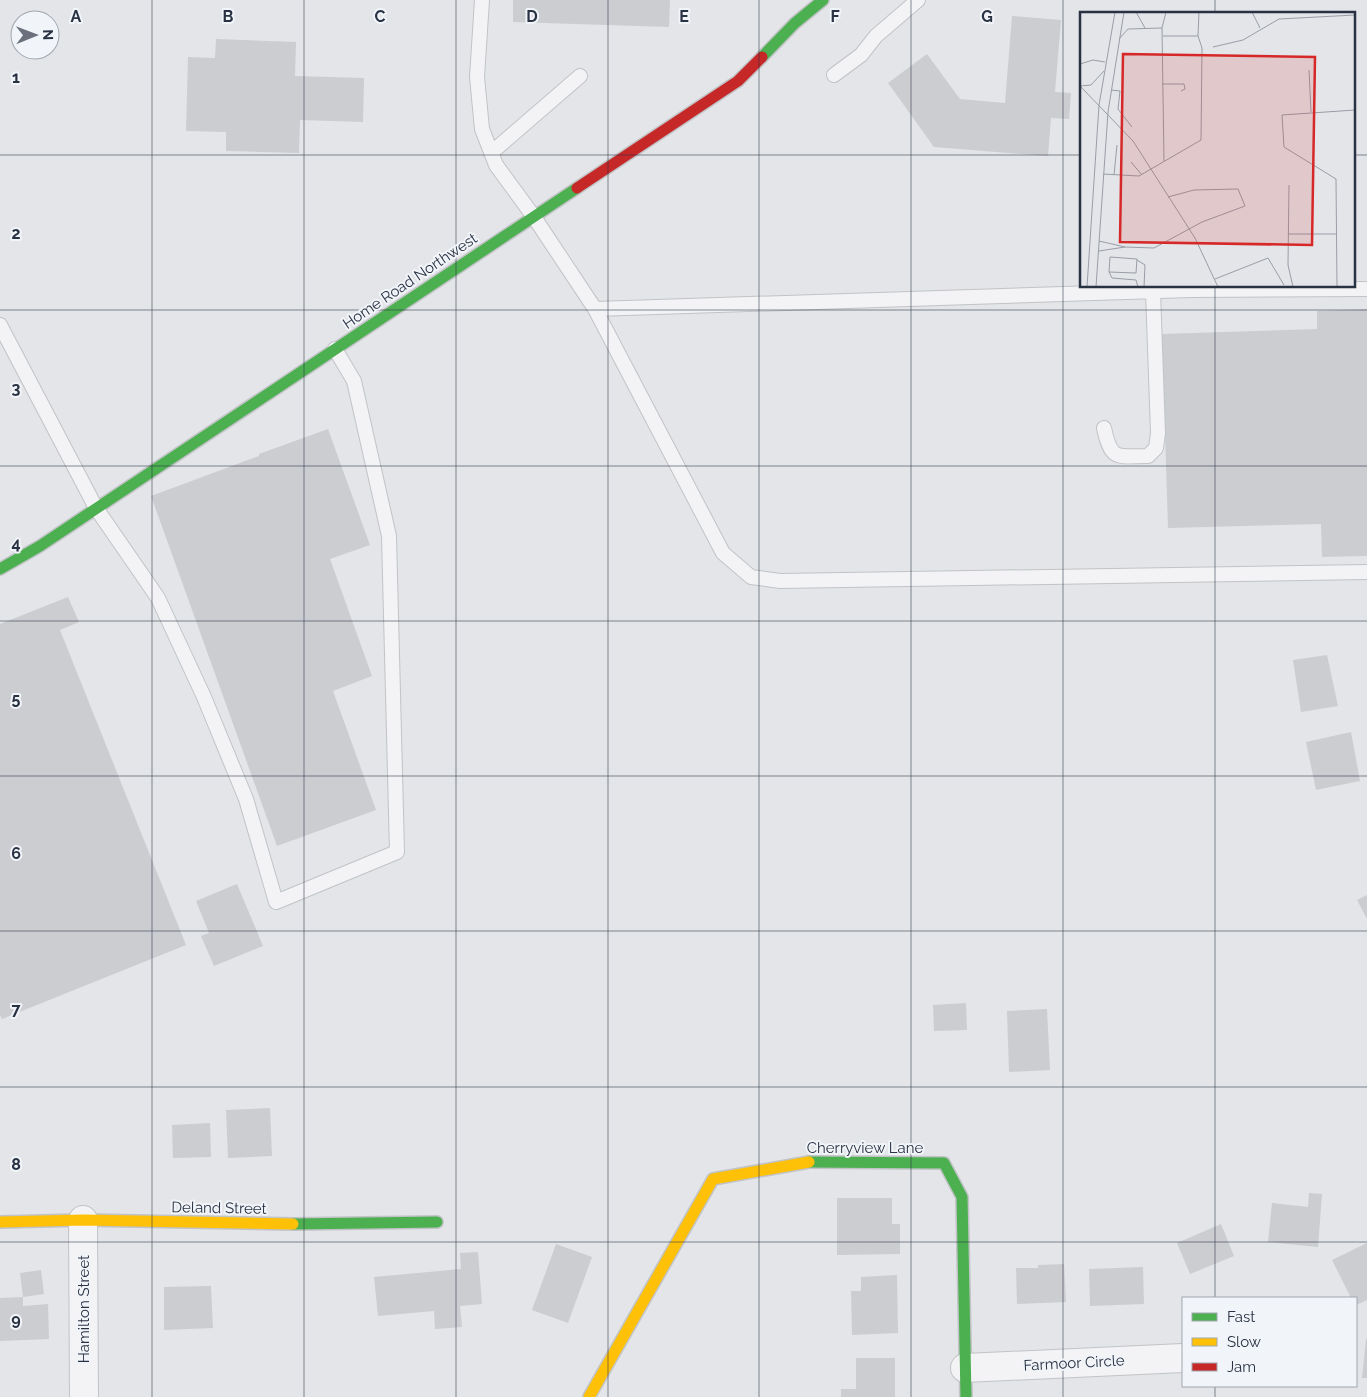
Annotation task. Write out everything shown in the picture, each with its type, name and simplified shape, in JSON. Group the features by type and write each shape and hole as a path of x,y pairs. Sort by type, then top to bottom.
{"street":[{"name":"Home Road Northwest","path":"0,569 40,546 738,81 795,23 823,0"},
{"name":"Cherryview Lane","path":"589,1397 713,1179 807,1162 944,1163 962,1196 966,1397"},
{"name":"Deland Street","path":"0,1222 83,1220 313,1224 437,1222"},
{"name":"Hamilton Street","path":"83,1220 84,1397"},
{"name":"Farmoor Circle","path":"965,1368 1182,1358"}],"lane":[{"path":"482,0 477,77 482,129 496,165 534,217 594,309 723,553 751,577 780,582 1367,572"},
{"path":"834,76 861,54 876,36 918,0"},
{"path":"491,153 580,76"},
{"path":"594,309 1153,291 1367,289"},
{"path":"1104,428 1107,445 1111,452 1116,455 1148,456 1156,448 1158,434 1153,291"},
{"path":"0,325 96,508 158,598 200,688 246,799 276,902 397,852 389,536 354,381 335,349"}],"building":[{"path":"513,0 670,0 669,27 513,22"},
{"path":"1012,16 1061,20 1055,92 1071,93 1069,119 1051,118 1048,156 934,147 888,83 927,54 960,99 1005,103"},
{"path":"216,39 296,42 295,76 364,78 363,122 300,120 299,153 226,151 226,132 186,131 188,57 215,58"},
{"path":"1367,309 1367,556 1322,557 1321,524 1168,528 1162,334 1317,329 1317,311"},
{"path":"328,429 370,545 330,559 372,676 333,691 376,810 277,846 151,496"},
{"path":"68,597 79,622 60,630 186,945 2,1019 0,1015 0,624"},
{"path":"1327,655 1338,706 1301,712 1293,660"},
{"path":"1351,732 1360,781 1316,790 1306,742"},
{"path":"237,884 263,946 214,966 201,936 209,933 196,901"},
{"path":"1367,895 1367,919 1357,900"},
{"path":"966,1003 967,1030 934,1031 933,1005"},
{"path":"1047,1009 1050,1070 1009,1072 1007,1011"},
{"path":"270,1108 272,1156 228,1158 226,1110"},
{"path":"210,1123 211,1157 173,1158 172,1125"},
{"path":"1309,1193 1322,1194 1318,1247 1268,1242 1272,1203 1308,1207"},
{"path":"837,1198 892,1198 892,1224 900,1224 900,1254 837,1255"},
{"path":"1221,1224 1234,1256 1190,1274 1177,1243"},
{"path":"1367,1243 1367,1300 1357,1305 1357,1297 1350,1297 1332,1260"},
{"path":"556,1244 592,1257 568,1323 532,1310"},
{"path":"478,1252 482,1304 460,1306 462,1327 435,1329 434,1311 378,1316 374,1277 461,1269 460,1253"},
{"path":"1064,1264 1066,1302 1017,1304 1016,1268 1038,1268 1038,1265"},
{"path":"1143,1267 1144,1304 1090,1306 1089,1269"},
{"path":"41,1270 44,1294 23,1297 20,1273"},
{"path":"897,1275 898,1333 852,1335 851,1291 861,1291 861,1277"},
{"path":"211,1286 213,1328 164,1330 164,1287"},
{"path":"23,1297 23,1306 48,1304 49,1339 0,1341 0,1298"},
{"path":"1366,1339 1367,1378 1362,1378"},
{"path":"856,1358 895,1358 895,1397 841,1397 841,1389 856,1389"}],"traffic: fast":[{"path":"762,57 795,23 823,0"},
{"path":"0,569 40,546 577,188"},
{"path":"809,1162 944,1163 962,1197 966,1397"},
{"path":"293,1224 437,1222"}],"traffic: slow":[{"path":"589,1397 713,1179 809,1162"},
{"path":"0,1222 83,1220 293,1224"}],"traffic: jam":[{"path":"577,188 738,81 762,57"}]}
